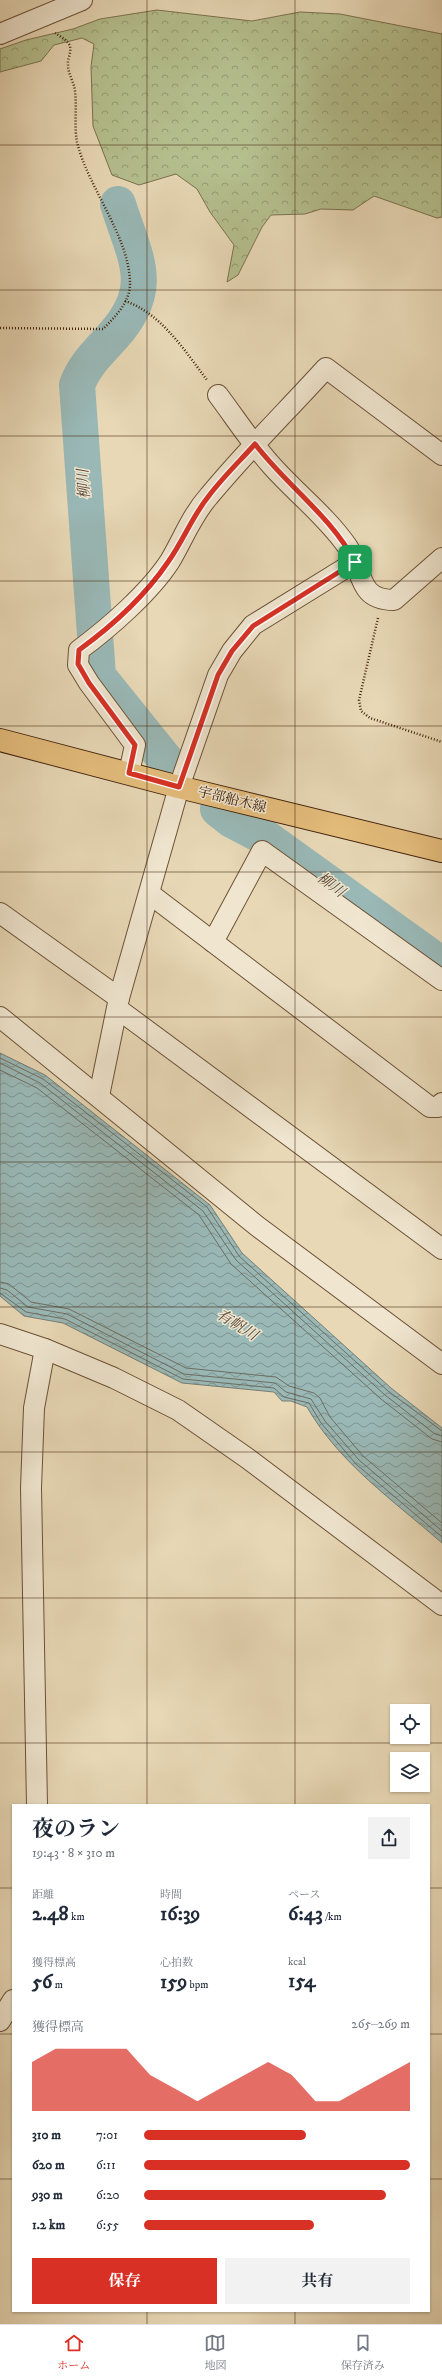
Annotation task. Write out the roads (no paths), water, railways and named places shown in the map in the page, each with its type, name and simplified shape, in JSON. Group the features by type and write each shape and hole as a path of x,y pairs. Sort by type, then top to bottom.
{"main road":[{"name":"宇部船木線","path":"0,740 179,787 442,850"}],"street":[{"path":"0,34 82,0"},
{"path":"129,773 135,745 89,683 78,664 79,650 102,633 156,579 169,561 190,522 208,496 326,368 442,456"},
{"path":"218,395 271,466 325,520 347,546 363,584 372,596 380,600 394,600 442,558"},
{"path":"99,1096 119,1004 179,787 218,675 232,651 253,626 355,562"},
{"path":"213,942 262,851 442,980"},
{"path":"150,894 430,1107 441,1111"},
{"path":"0,913 442,1249"},
{"path":"0,1016 257,1226 442,1364"},
{"path":"0,1334 45,1349 114,1378 178,1410 247,1458 442,1605"},
{"path":"37,1804 31,1488 34,1408 45,1349"},
{"path":"0,2021 12,2002"}],"water":[{"name":"有帆川","path":"0,1053 45,1075 210,1205 242,1253 391,1388 442,1428 442,1543 351,1464 320,1427 307,1407 291,1401 282,1401 274,1392 182,1383 63,1323 24,1316 0,1296"}],"waterway":[{"name":"柳川","path":"118,204 131,241 138,272 138,287 135,302 127,319 97,353 84,371 77,385 98,676 168,763"},
{"name":"柳川","path":"218,809 232,820 266,838 442,965"}]}
